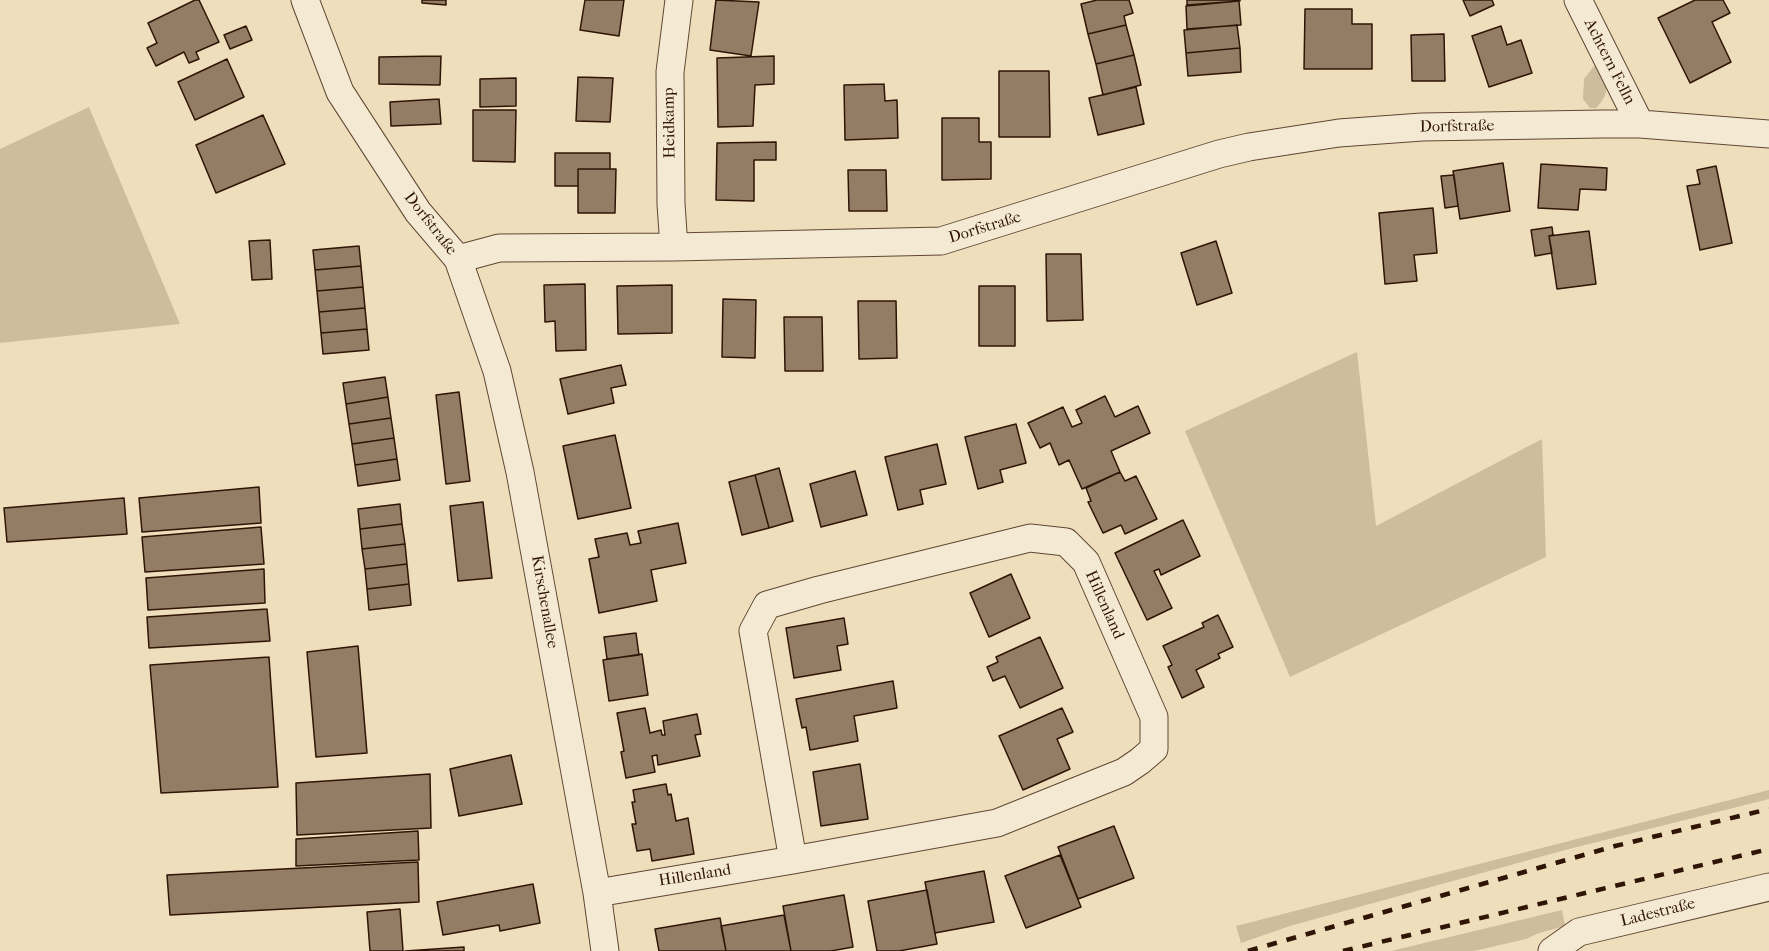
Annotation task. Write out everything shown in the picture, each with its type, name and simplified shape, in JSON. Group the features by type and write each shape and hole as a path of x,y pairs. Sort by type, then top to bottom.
{"street":[{"name":"Dorfstraße","path":"305,0 340,92 418,212 458,259 499,248 941,241 1219,154 1340,133 1422,127 1640,124 1769,134"},
{"name":"Heidkamp","path":"674,247 671,204 670,72 679,0"},
{"name":"Achtern Felln","path":"1578,0 1640,124"},
{"name":"Kirschenallee","path":"458,259 497,371 518,463 597,893 605,951"},
{"name":"Hillenland","path":"597,893 793,860 997,823 1124,772 1140,761 1154,749 1154,717 1086,562 1066,542 1030,538 767,605 753,631 793,860"},
{"name":"Ladestraße","path":"1552,951 1579,932 1769,887"}],"shaded area":[{"path":"1598,61 1607,82 1606,93 1596,108 1590,108 1583,99 1584,79"},
{"path":"89,107 180,324 0,343 0,149"},
{"path":"1357,352 1376,526 1542,439 1546,557 1290,677 1185,431"},
{"path":"1769,790 1769,799 1565,850 1290,926 1241,943 1236,926"},
{"path":"1562,910 1565,926 1526,939 1474,951 1391,951"}],"building":[{"path":"199,0 219,42 196,52 199,59 189,63 184,52 156,66 147,48 157,43 148,23"},
{"path":"422,0 446,0 446,5 422,3"},
{"path":"585,0 624,0 619,36 580,30"},
{"path":"716,0 759,2 751,56 710,50"},
{"path":"1097,0 1129,0 1133,13 1124,16 1126,25 1088,34 1081,4"},
{"path":"1187,0 1240,0 1240,1 1187,5"},
{"path":"1463,0 1492,0 1494,5 1470,16"},
{"path":"1695,0 1723,0 1730,13 1712,22 1731,62 1690,83 1658,18"},
{"path":"1239,1 1241,25 1187,29 1186,6"},
{"path":"1305,9 1352,9 1352,24 1372,24 1372,69 1304,69"},
{"path":"1126,25 1134,55 1096,64 1088,34"},
{"path":"1237,25 1240,48 1186,53 1184,30"},
{"path":"246,26 252,40 230,49 224,35"},
{"path":"1501,26 1507,45 1521,40 1532,73 1489,87 1472,36"},
{"path":"1444,34 1445,81 1412,81 1411,35"},
{"path":"1240,48 1241,72 1188,76 1186,53"},
{"path":"1134,55 1141,85 1103,95 1096,64"},
{"path":"441,56 440,85 379,84 379,57"},
{"path":"774,56 774,84 755,85 753,126 718,127 717,58"},
{"path":"227,59 244,97 195,120 178,82"},
{"path":"999,71 1049,71 1050,137 999,137"},
{"path":"578,77 613,78 610,122 576,121"},
{"path":"516,78 516,106 480,107 480,79"},
{"path":"884,84 885,101 897,100 898,138 845,140 844,85"},
{"path":"1136,87 1144,124 1098,135 1089,98"},
{"path":"439,99 441,124 391,126 390,102"},
{"path":"473,110 516,110 515,162 473,161"},
{"path":"263,115 285,164 216,193 196,145"},
{"path":"942,118 979,118 979,142 991,142 991,179 942,180"},
{"path":"776,142 776,160 754,160 754,201 716,200 717,143"},
{"path":"555,153 610,153 610,169 578,169 578,186 555,186"},
{"path":"1503,163 1510,211 1460,219 1453,171"},
{"path":"1541,164 1607,168 1606,190 1580,189 1578,210 1538,208"},
{"path":"1716,166 1732,243 1700,250 1687,186 1700,184 1697,170"},
{"path":"578,169 616,169 615,213 578,213"},
{"path":"848,170 886,170 887,211 849,211"},
{"path":"1454,175 1458,206 1445,208 1441,176"},
{"path":"1433,208 1437,253 1414,255 1417,281 1385,284 1379,213"},
{"path":"1552,227 1553,235 1549,236 1552,253 1535,256 1531,230"},
{"path":"1589,231 1596,284 1557,289 1549,236"},
{"path":"270,240 272,279 252,280 249,241"},
{"path":"1216,241 1232,293 1197,305 1181,253"},
{"path":"359,246 361,266 315,270 313,250"},
{"path":"1046,254 1081,254 1083,320 1047,321"},
{"path":"361,266 363,287 317,291 315,270"},
{"path":"585,284 586,350 556,351 555,321 545,322 544,285"},
{"path":"672,285 672,333 618,334 617,286"},
{"path":"979,286 1015,286 1015,346 979,346"},
{"path":"363,287 365,308 319,312 317,291"},
{"path":"723,299 756,300 755,358 722,357"},
{"path":"858,301 896,301 897,358 859,359"},
{"path":"365,308 367,329 321,333 319,312"},
{"path":"784,317 822,317 823,371 785,371"},
{"path":"367,329 369,350 323,354 321,333"},
{"path":"621,365 626,385 611,388 614,403 568,414 560,379"},
{"path":"385,377 388,397 346,404 343,383"},
{"path":"459,392 470,481 446,484 436,395"},
{"path":"1105,396 1115,417 1138,406 1150,433 1111,451 1120,472 1082,489 1069,460 1059,465 1050,443 1040,448 1028,423 1063,407 1072,427 1082,423 1076,410"},
{"path":"388,397 391,418 349,424 346,404"},
{"path":"391,418 394,438 352,444 349,424"},
{"path":"1016,424 1026,463 1000,470 1003,482 978,489 965,437"},
{"path":"615,435 631,508 578,519 563,446"},
{"path":"394,438 397,459 355,465 352,444"},
{"path":"937,444 946,484 920,490 923,504 898,510 885,457"},
{"path":"397,459 400,480 358,486 355,465"},
{"path":"779,468 793,521 769,528 755,475"},
{"path":"855,471 867,515 821,527 810,484"},
{"path":"1120,472 1125,481 1136,476 1157,519 1125,534 1121,525 1103,533 1088,502 1091,501 1086,488"},
{"path":"755,475 769,528 742,535 729,482"},
{"path":"259,487 261,523 142,532 139,498"},
{"path":"124,498 127,534 7,542 4,508"},
{"path":"483,502 492,578 458,581 450,506"},
{"path":"400,504 402,524 360,529 358,509"},
{"path":"1183,520 1200,556 1161,575 1159,569 1154,571 1172,608 1147,620 1115,553"},
{"path":"678,523 686,563 651,570 657,601 599,613 589,559 599,557 595,539 627,533 630,545 641,543 638,531"},
{"path":"402,524 405,544 362,549 360,529"},
{"path":"261,527 264,564 145,572 142,537"},
{"path":"405,544 407,564 365,569 362,549"},
{"path":"407,564 409,584 367,589 365,569"},
{"path":"264,569 265,603 148,610 146,578"},
{"path":"1011,574 1030,618 989,637 970,593"},
{"path":"409,584 411,605 369,610 367,589"},
{"path":"267,609 270,641 149,648 147,617"},
{"path":"1218,615 1233,647 1218,654 1220,658 1196,670 1204,687 1182,698 1168,667 1172,665 1163,646 1204,627 1202,623"},
{"path":"844,618 848,644 837,646 841,670 794,678 786,628"},
{"path":"636,633 639,655 607,659 604,637"},
{"path":"1040,637 1063,688 1020,708 1005,676 993,681 987,667 998,662 996,657"},
{"path":"358,646 367,753 316,757 307,652"},
{"path":"642,654 648,695 609,701 603,660"},
{"path":"269,657 278,787 161,793 150,665"},
{"path":"893,681 897,708 854,716 858,741 810,750 806,727 802,728 796,699"},
{"path":"645,708 650,733 661,730 662,735 665,735 663,721 697,714 701,734 695,735 700,756 658,765 657,755 652,756 655,772 626,778 617,713"},
{"path":"1062,708 1073,732 1057,739 1070,769 1023,790 999,736"},
{"path":"511,755 522,804 459,816 450,769"},
{"path":"860,764 868,819 821,826 813,772"},
{"path":"430,774 431,828 297,835 296,783"},
{"path":"666,784 668,795 671,794 676,821 688,818 694,854 652,861 650,849 637,851 632,824 636,824 632,802 635,802 633,790"},
{"path":"1114,826 1134,878 1078,899 1058,847"},
{"path":"418,831 419,860 296,866 296,839"},
{"path":"1060,855 1081,907 1026,928 1005,876"},
{"path":"418,862 419,902 170,915 167,875"},
{"path":"984,871 994,922 935,933 925,882"},
{"path":"533,884 540,923 500,931 499,925 443,935 437,902"},
{"path":"927,890 937,944 899,951 877,951 868,901"},
{"path":"844,895 853,947 831,951 791,951 783,906"},
{"path":"400,909 403,951 370,951 367,912"},
{"path":"784,915 791,951 726,951 721,926"},
{"path":"720,918 726,951 659,951 655,929"},
{"path":"464,947 464,951 405,951"}],"railway":[{"path":"1248,951 1615,846 1769,809"},
{"path":"1343,951 1769,849"}]}
